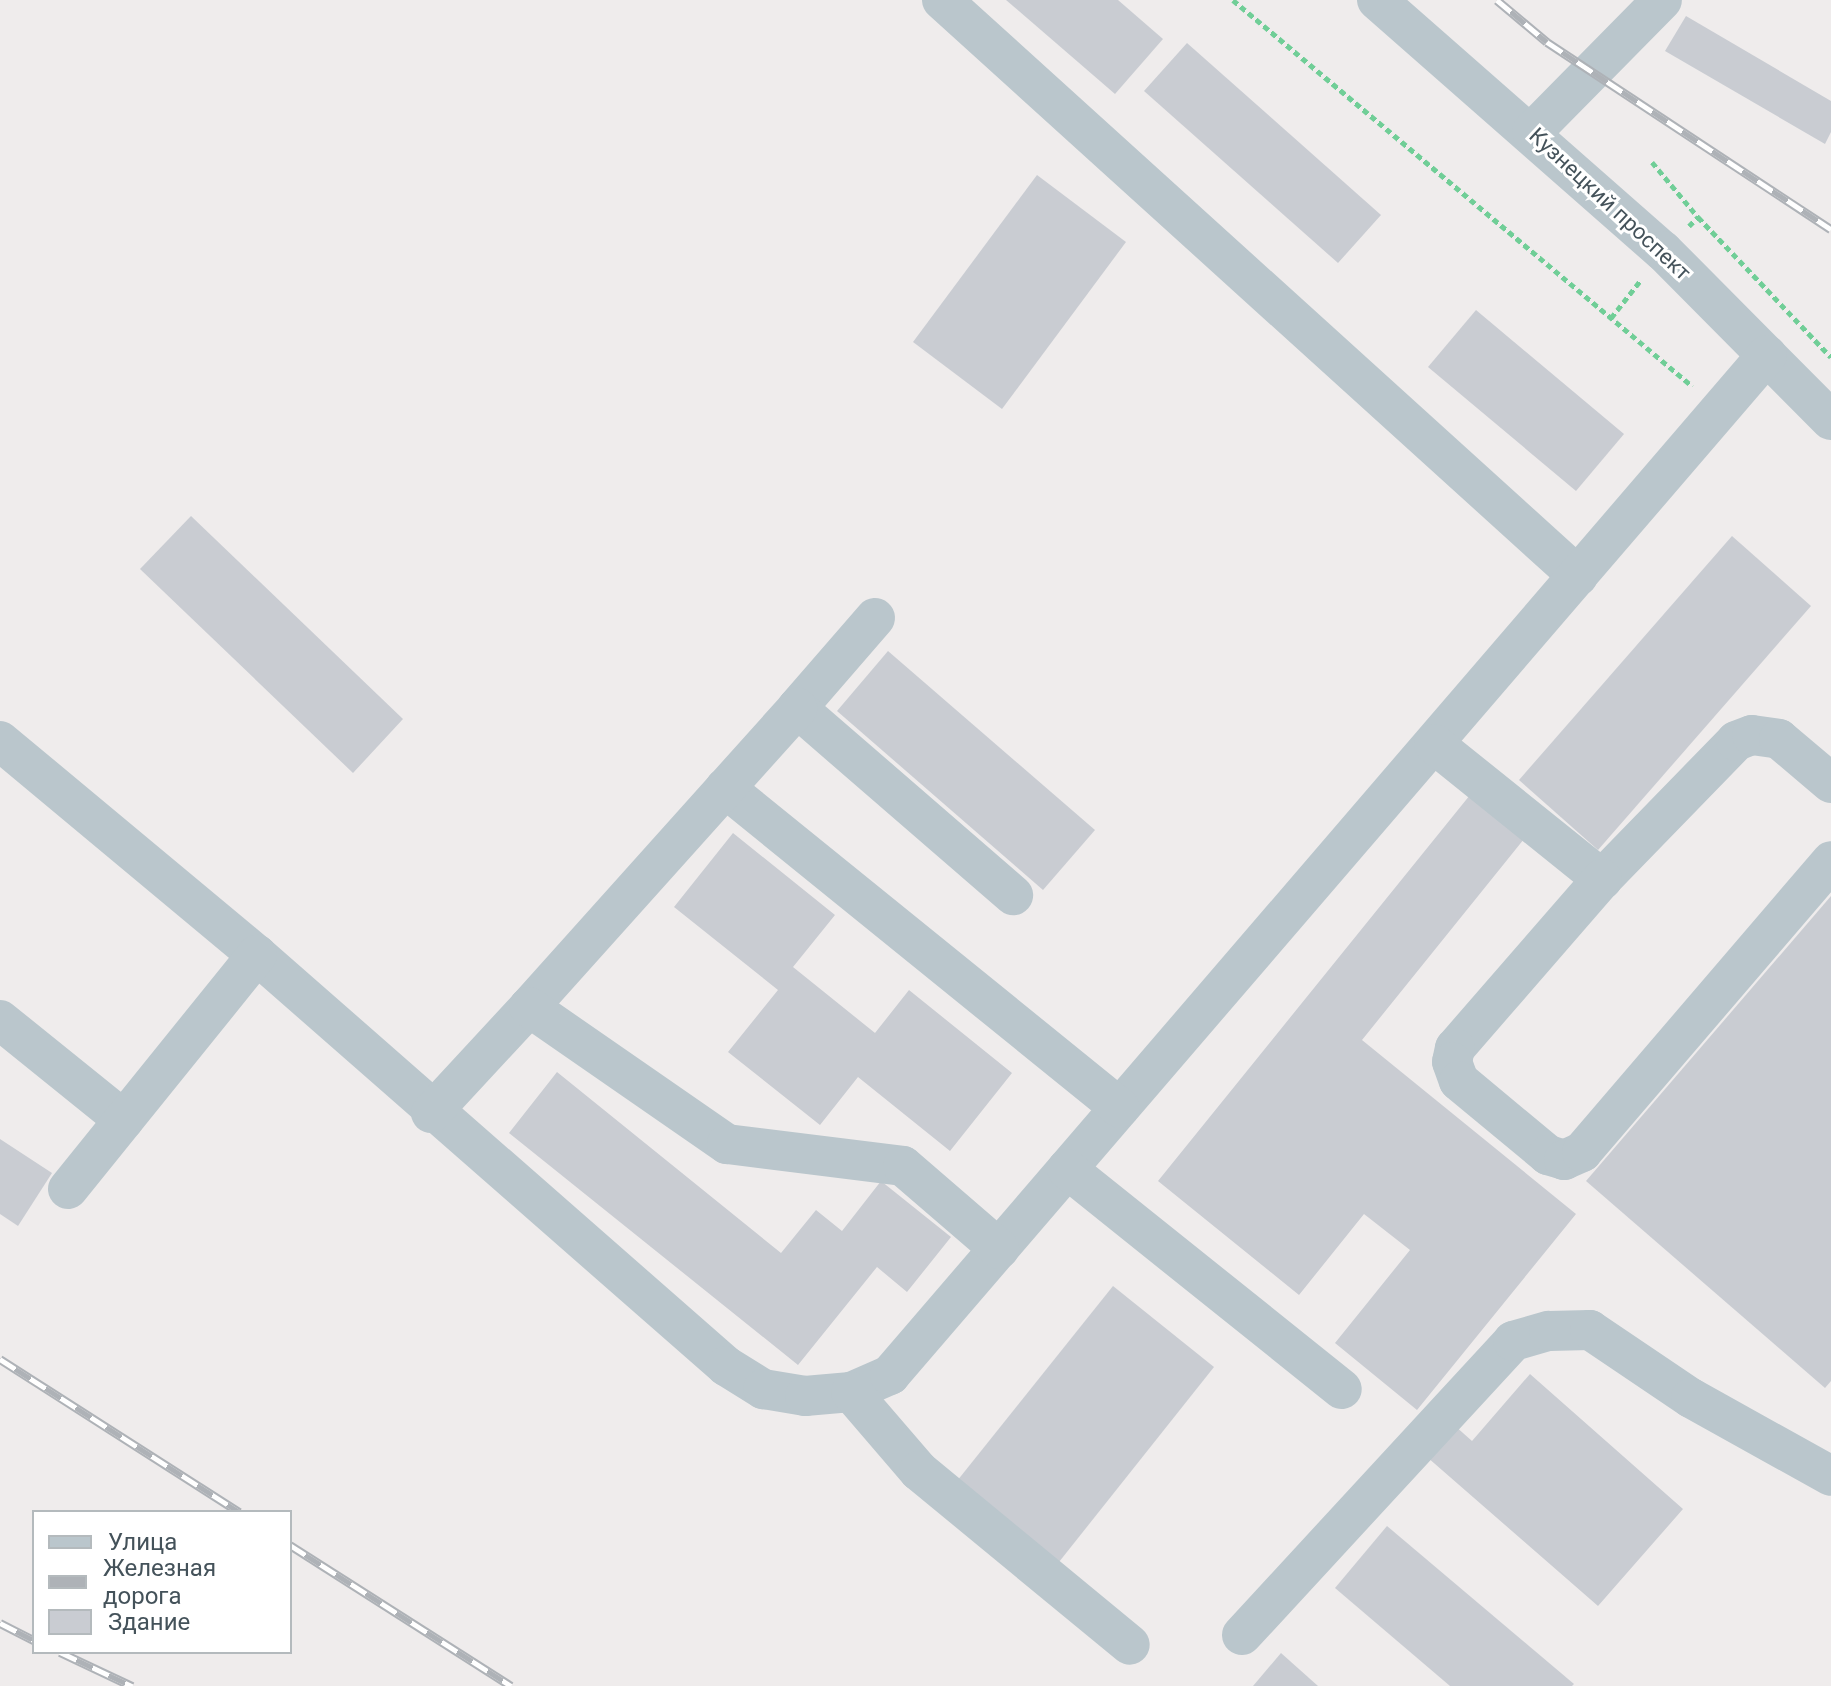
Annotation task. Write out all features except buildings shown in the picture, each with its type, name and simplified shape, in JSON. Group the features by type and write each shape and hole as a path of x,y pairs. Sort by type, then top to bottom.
{"street":[{"path":"942,0 1578,576"},
{"name":"Кузнецкий проспект","path":"1377,0 1532,132 1663,251 1831,420"},
{"path":"1532,132 1662,0"},
{"path":"0,741 257,955 431,1113 726,1366 763,1389 805,1396 851,1392 890,1375 1767,355"},
{"path":"431,1113 875,618"},
{"path":"797,708 1013,895"},
{"path":"1831,783 1779,739 1752,735 1736,741 1602,879 1455,1048 1452,1062 1459,1081 1548,1155 1564,1160 1582,1152 1831,861"},
{"path":"1434,744 1602,879"},
{"path":"725,788 1120,1108"},
{"path":"68,1189 257,955"},
{"path":"529,1007 727,1144 903,1166 999,1249"},
{"path":"0,1020 124,1120"},
{"path":"1067,1169 1342,1389"},
{"path":"1242,1635 1513,1341 1549,1331 1590,1330 1691,1398 1831,1476"},
{"path":"851,1392 919,1471 1130,1645"}],"path":[{"path":"1233,0 1720,409"},
{"path":"1652,162 1698,217"}],"railway":[{"path":"1497,0 1547,42 1831,229"},
{"path":"0,1359 236,1510"},
{"path":"292,1546 511,1686"},
{"path":"0,1623 32,1639"},
{"path":"64,1654 132,1686"}]}
